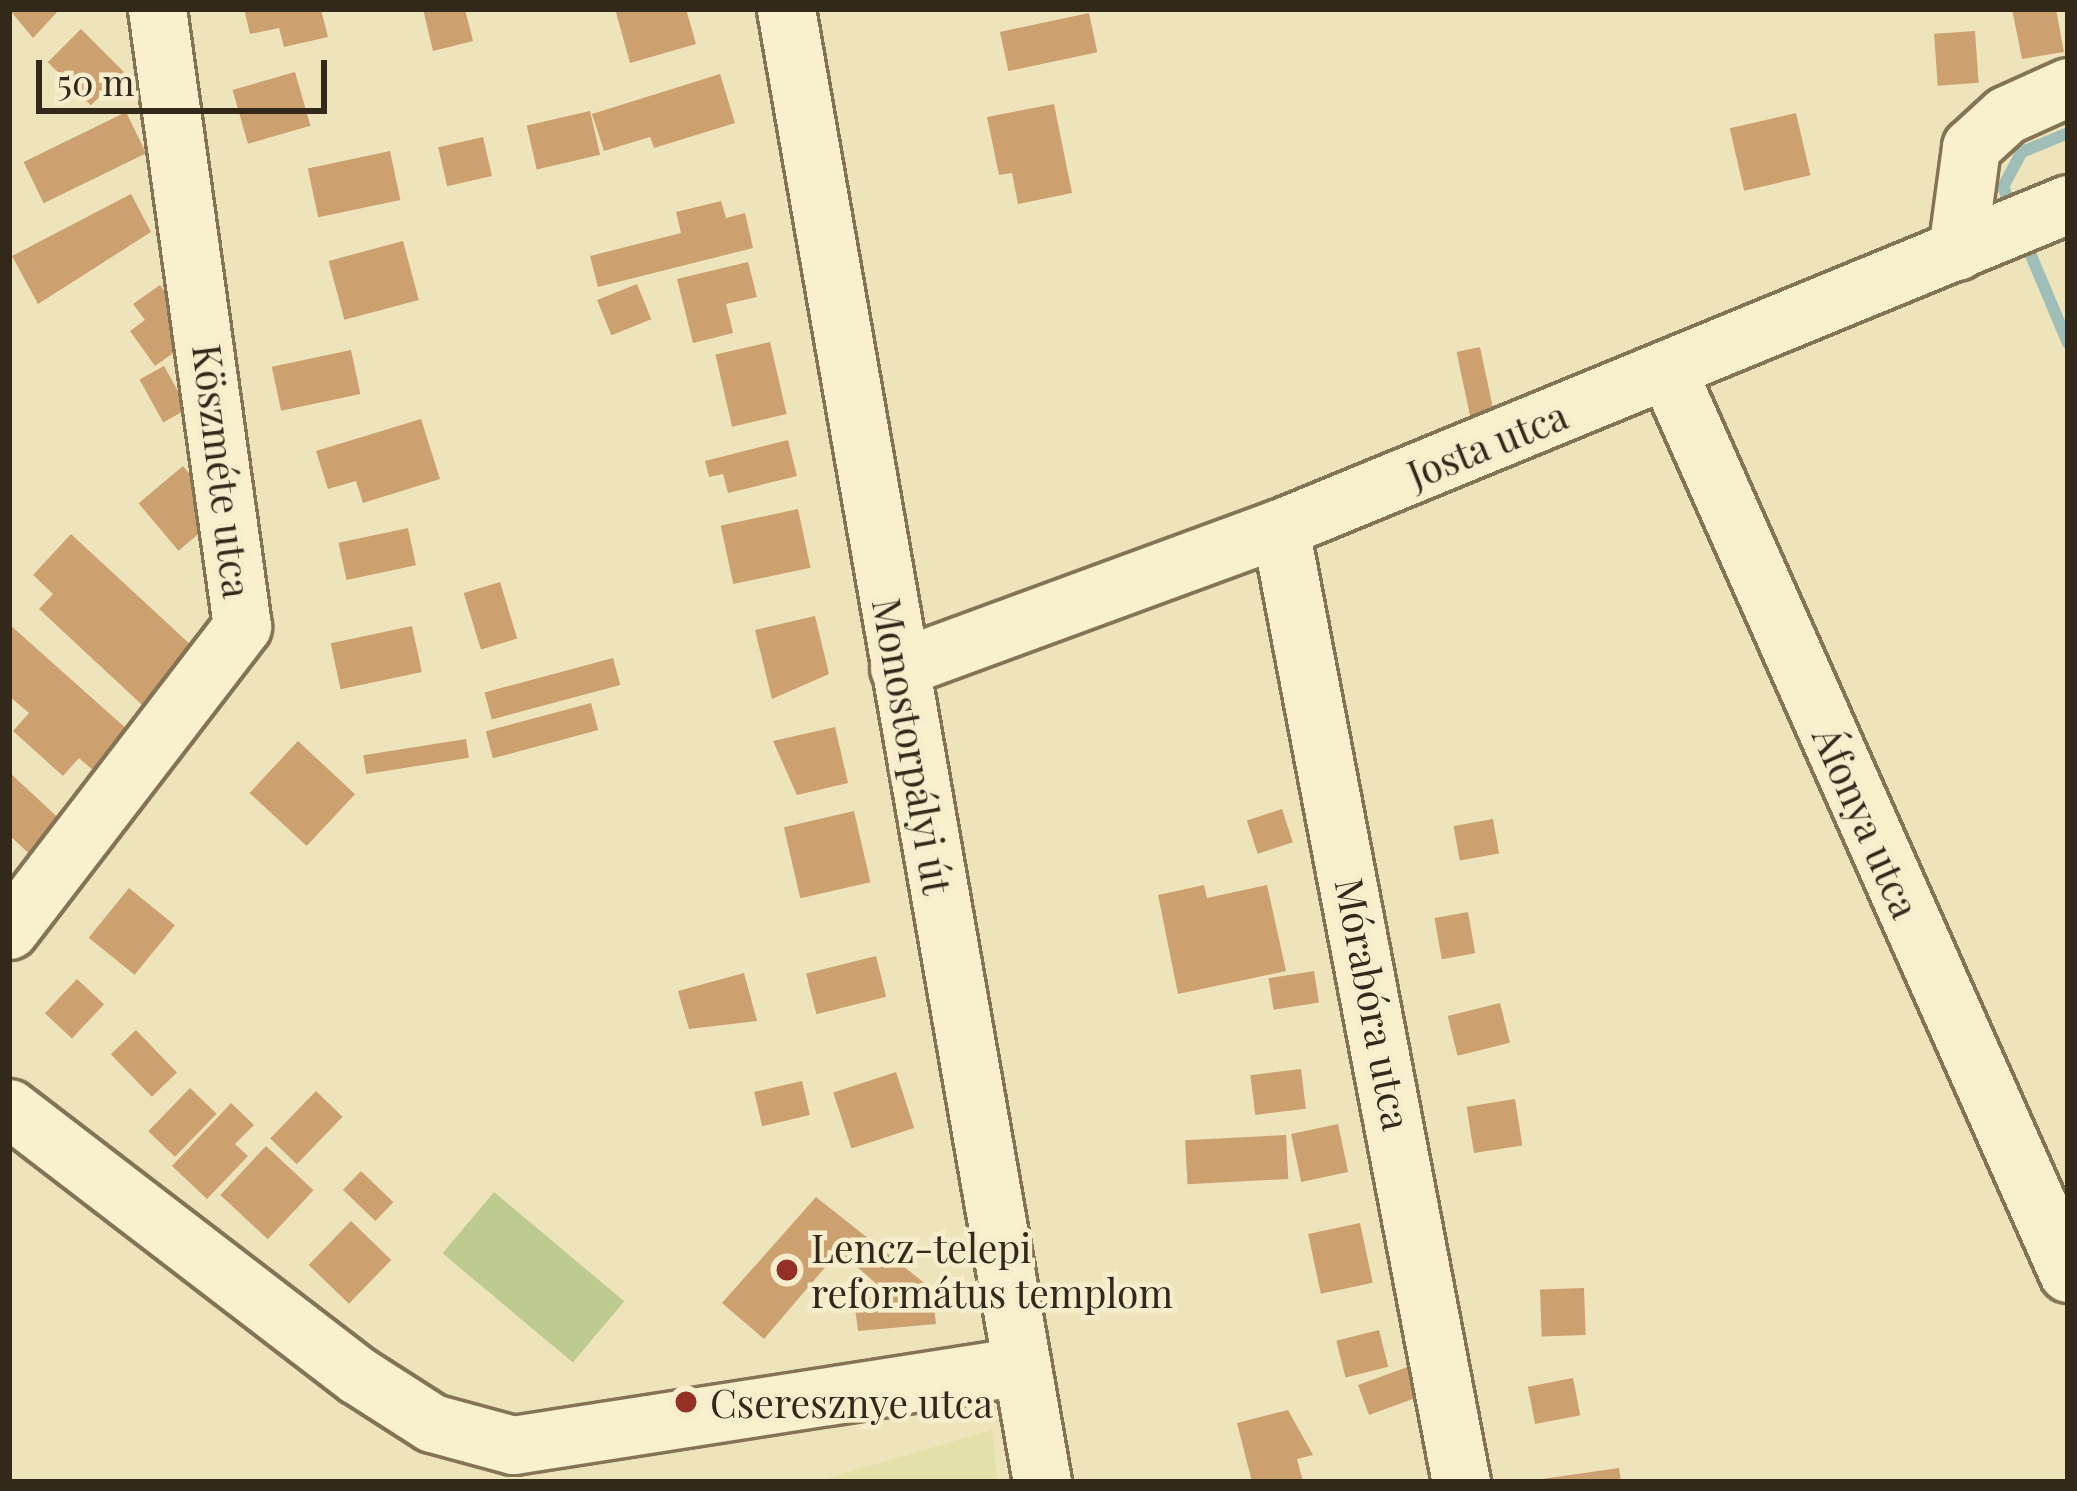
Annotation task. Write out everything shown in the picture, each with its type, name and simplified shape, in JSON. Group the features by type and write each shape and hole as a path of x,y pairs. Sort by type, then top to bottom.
{"street":[{"name":"Köszméte utca","path":"9,930 242,626 157,9"},
{"name":"Monostorpályi út","path":"786,9 1042,1482"},
{"path":"2015,227 1971,147 2006,115 2068,87"},
{"name":"Josta utca","path":"899,668 1280,528 2015,227"},
{"name":"Áfonya utca","path":"1667,370 2068,1273"},
{"name":"Mórabóra utca","path":"1280,528 1461,1482"},
{"path":"9,1108 357,1375 432,1424 512,1445 1022,1366"}],"shaded area":[{"path":"992,1430 998,1482 814,1482"}],"green space":[{"path":"494,1192 624,1301 573,1363 443,1253"}],"building":[{"path":"9,9 60,9 33,38"},
{"path":"244,9 321,9 328,37 284,47 279,28 250,34"},
{"path":"423,9 465,9 473,41 433,51"},
{"path":"615,9 686,9 696,44 630,63"},
{"path":"2012,9 2056,9 2064,52 2022,59"},
{"path":"1089,13 1097,52 1008,71 1000,32"},
{"path":"81,29 124,72 91,105 48,62"},
{"path":"1975,31 1979,83 1938,86 1934,34"},
{"path":"295,72 310,126 248,144 233,90"},
{"path":"720,74 735,123 654,148 650,137 604,151 592,114"},
{"path":"1054,104 1072,193 1018,204 1012,173 999,175 987,117"},
{"path":"590,111 600,155 537,169 527,126"},
{"path":"126,112 146,153 44,203 24,162"},
{"path":"1796,113 1810,175 1744,191 1730,128"},
{"path":"483,137 492,176 447,186 438,147"},
{"path":"390,151 400,200 318,217 308,168"},
{"path":"131,194 151,232 38,304 12,256"},
{"path":"721,201 726,218 745,213 753,248 598,287 590,256 681,233 676,212"},
{"path":"403,241 419,300 344,320 329,261"},
{"path":"748,262 757,297 726,304 733,333 693,343 677,279"},
{"path":"637,284 651,319 611,335 597,300"},
{"path":"160,285 197,336 155,366 130,331 145,320 133,304"},
{"path":"770,342 787,414 732,427 715,355"},
{"path":"1480,347 1495,419 1472,424 1457,352"},
{"path":"351,350 360,394 281,411 272,367"},
{"path":"164,366 188,409 163,422 140,380"},
{"path":"421,419 440,479 363,503 356,481 328,489 316,451"},
{"path":"788,440 797,476 728,493 723,474 709,477 705,461"},
{"path":"183,466 223,513 178,551 139,503"},
{"path":"798,509 810,568 733,584 721,525"},
{"path":"408,528 416,565 346,580 339,543"},
{"path":"71,534 206,659 154,716 39,609 53,594 33,575"},
{"path":"500,582 517,638 481,650 464,593"},
{"path":"815,616 829,674 772,699 755,630"},
{"path":"9,624 138,739 103,779 79,758 63,776 13,731 29,713 9,696"},
{"path":"412,626 422,672 341,689 331,643"},
{"path":"613,658 620,685 492,719 485,692"},
{"path":"591,703 598,730 493,758 486,731"},
{"path":"835,727 848,783 797,795 773,741"},
{"path":"466,739 469,758 366,774 363,755"},
{"path":"298,741 355,794 307,846 250,793"},
{"path":"9,772 68,827 37,861 9,835"},
{"path":"1282,809 1293,842 1258,854 1247,820"},
{"path":"854,811 870,882 800,898 784,827"},
{"path":"1493,819 1499,853 1460,860 1454,826"},
{"path":"1204,885 1207,898 1267,885 1286,971 1178,994 1158,895"},
{"path":"129,888 175,925 135,975 89,938"},
{"path":"1468,912 1475,953 1442,959 1435,918"},
{"path":"876,956 886,997 816,1014 806,973"},
{"path":"1314,971 1319,1003 1274,1010 1269,978"},
{"path":"744,973 757,1021 689,1029 678,991"},
{"path":"77,979 104,1004 72,1039 45,1013"},
{"path":"1500,1003 1510,1043 1458,1056 1448,1016"},
{"path":"136,1030 177,1072 152,1097 111,1054"},
{"path":"1301,1069 1306,1109 1255,1115 1250,1075"},
{"path":"896,1072 914,1128 851,1149 833,1092"},
{"path":"802,1081 810,1115 762,1126 754,1092"},
{"path":"190,1088 217,1114 175,1157 148,1131"},
{"path":"316,1091 343,1117 297,1164 270,1138"},
{"path":"1515,1099 1522,1145 1474,1153 1467,1107"},
{"path":"231,1103 254,1125 235,1144 248,1156 207,1199 172,1166"},
{"path":"1338,1124 1348,1172 1301,1182 1291,1134"},
{"path":"1286,1135 1288,1179 1187,1184 1185,1140"},
{"path":"266,1146 314,1190 268,1239 220,1195"},
{"path":"361,1171 393,1202 375,1221 343,1190"},
{"name":"Lencz-telepi református templom","path":"816,1197 932,1289 936,1324 858,1331 854,1300 888,1294 839,1251 764,1339 722,1303"},
{"path":"351,1221 391,1260 349,1304 309,1265"},
{"path":"1360,1223 1373,1283 1321,1294 1308,1234"},
{"path":"1584,1288 1586,1335 1542,1337 1540,1290"},
{"path":"1379,1330 1388,1367 1346,1378 1336,1341"},
{"path":"1421,1362 1432,1392 1369,1415 1358,1385"},
{"path":"1573,1378 1580,1415 1535,1424 1528,1387"},
{"path":"1288,1410 1313,1455 1297,1459 1303,1482 1252,1482 1237,1423"},
{"path":"1619,1468 1621,1482 1542,1482 1542,1479"}],"waterway":[{"path":"2012,209 2003,187 2022,152 2068,133"},
{"path":"2024,239 2068,343"}],"place":[{"name":"Lencz-telepi református templom","path":"787,1270"},
{"name":"Cseresznye utca","path":"686,1402"}]}
